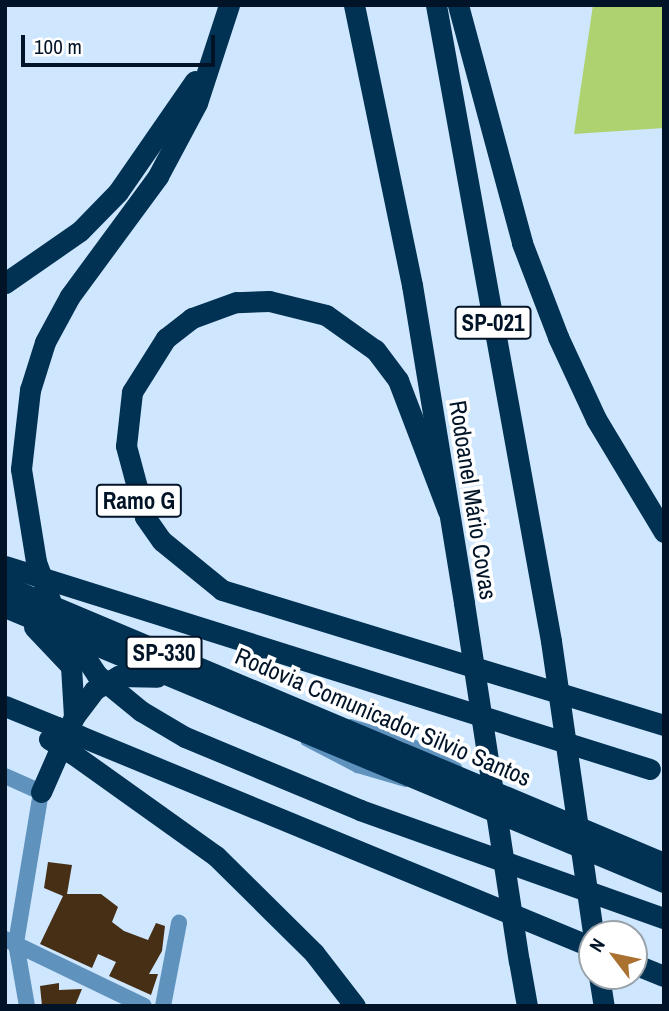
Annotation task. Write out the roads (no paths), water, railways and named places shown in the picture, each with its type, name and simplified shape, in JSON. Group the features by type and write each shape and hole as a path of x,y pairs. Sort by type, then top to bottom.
{"highway":[{"path":"229,5 197,103 158,176 71,296 45,342 30,390 22,469 36,562 53,608 97,675 141,711 185,737 360,810 664,918"},
{"name":"Rodoanel Mário Covas","path":"354,5 412,285 527,1006"},
{"name":"Rodoanel Mário Covas","path":"436,5 551,641 591,920"},
{"path":"458,5 522,243 554,325 596,419 664,532"},
{"path":"5,284 71,239 118,192 214,49"},
{"name":"Ramo G","path":"448,511 398,380 375,350 326,315 269,301 236,302 192,318 166,338 132,392 126,446 145,517 162,541 222,590 664,725"},
{"path":"5,566 650,769"},
{"name":"Rodovia Comunicador Silvio Santos","path":"5,586 664,863"},
{"path":"5,609 41,631 71,666 67,735"},
{"name":"Rodovia Comunicador Silvio Santos","path":"5,609 664,882"},
{"path":"41,792 67,735 94,690 118,676 188,683"},
{"path":"5,706 67,735 578,941"},
{"path":"5,714 67,735 216,856 314,953 355,1006"}],"street":[{"path":"5,776 41,792 11,941 27,1006"},
{"path":"163,1006 179,923"},
{"path":"11,941 144,1006"}]}
